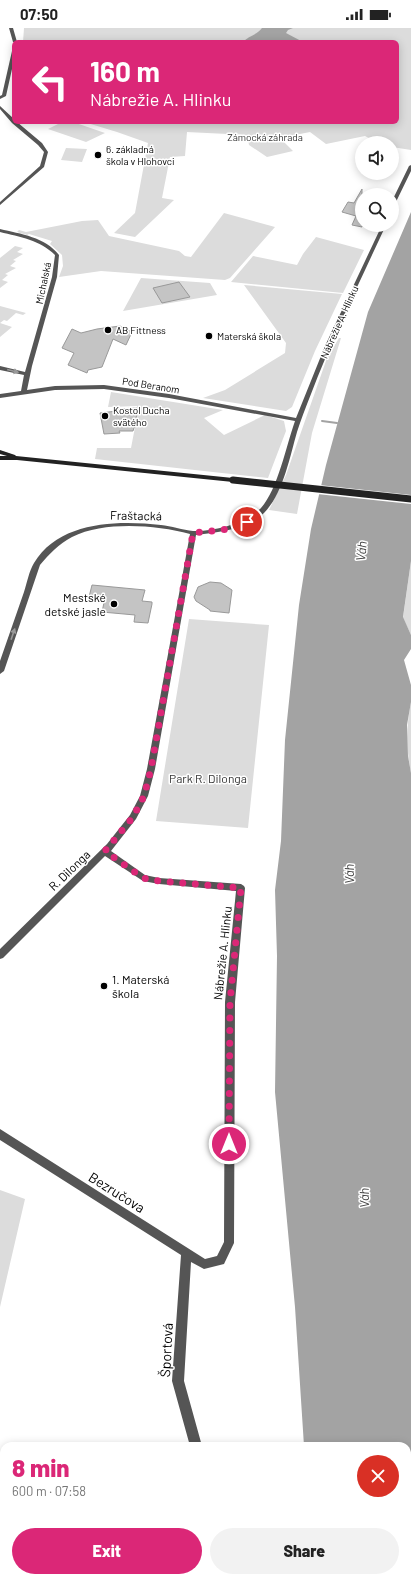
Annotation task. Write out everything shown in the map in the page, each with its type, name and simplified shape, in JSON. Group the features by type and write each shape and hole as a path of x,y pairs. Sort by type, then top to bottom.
{"main road":[{"path":"0,452 17,458"},
{"path":"0,458 17,458 411,499"}],"street":[{"path":"12,28 15,40"},
{"path":"0,98 4,96 12,60"},
{"path":"0,107 6,117 12,121"},
{"path":"0,204 42,166 46,152 40,144 16,124"},
{"path":"399,191 411,166"},
{"name":"Michalská","path":"0,230 46,245 56,255 55,275 47,308 26,374 24,392"},
{"path":"0,237 6,232"},
{"name":"Nábrežie A. Hlinku","path":"193,533 223,530 247,522 264,509 281,472 298,420 340,317 381,232"},
{"path":"0,368 26,374"},
{"name":"Pod Beranom","path":"0,396 77,386 117,388 298,420"},
{"name":"Fraštacká","path":"0,671 37,564 49,549 64,538 90,528 119,524 173,527 193,533"},
{"name":"R. Dilonga","path":"0,955 105,851 133,817 146,789 193,533"},
{"name":"Nábrežie A. Hlinku","path":"105,851 143,878 159,881 241,888 230,1002 229,1243 220,1260"},
{"name":"Bezručova","path":"0,1134 204,1264 220,1260"},
{"name":"Športová","path":"186,1253 178,1381 195,1442"}],"green space":[{"name":"Zámocká záhrada","path":"24,28 411,28 411,150 399,148 399,136 355,136 355,138 326,144 310,132 280,138 293,151 267,157 249,145 247,135 187,132 185,156 170,157 162,198 174,200 135,237 114,233 135,213 148,143 91,124 399,124 399,40 23,40"},
{"path":"58,124 79,124 105,133 86,142 48,129"},
{"path":"66,148 87,149 82,162 61,160"},
{"path":"224,213 275,227 230,278 225,280 101,271 59,277 63,266 62,255 50,244 52,241 17,232 19,230 26,232 82,221 98,220 109,236 179,251 185,256 191,257"},
{"path":"316,237 364,250 343,293 231,282 253,256 297,265 303,254"},
{"path":"15,246 23,248 17,252 23,254 13,260 16,261 10,266 16,268 5,274 8,275 2,280 8,282 0,288 0,258"},
{"path":"141,278 210,283 217,295 123,311"},
{"path":"244,285 342,294 315,351 292,407 286,411 203,398 225,390 285,353 286,343"},
{"path":"0,306 26,313 23,315 16,313 7,321 4,320 0,323"},
{"path":"0,323 12,327 0,337"},
{"path":"339,338 341,338 312,433 297,514 269,510 286,475 327,358"},
{"path":"111,392 223,410 204,418 224,435 265,415 284,421 286,431 268,478 95,459 97,448 131,448 136,422 137,406 108,407"},
{"path":"411,561 411,635 403,618"},
{"name":"Park R. Dilonga","path":"189,619 269,625 248,828 156,821"},
{"path":"411,702 411,773 407,738"},
{"path":"0,1190 25,1199 0,1307"}],"water":[{"path":"262,28 293,28 288,30 286,33 299,40 245,40"},
{"name":"Váh","path":"411,212 411,561 403,617 411,635 411,649 404,660 411,685 411,702 407,725 408,756 411,773 411,1442 304,1442 295,1307 275,1092 277,956 275,890 281,841 285,740 299,605 311,529 326,465 368,312"}],"pier":[{"path":"319,485 411,495 411,504 317,494"}],"building":[{"path":"355,201 355,216 342,212 348,202 354,203"},
{"path":"355,218 355,226 352,225"},
{"path":"179,282 190,297 162,303 153,288"},
{"path":"120,326 132,332 126,345 113,339 102,367 88,370 87,373 68,365 74,353 62,348 72,329 81,333"},
{"path":"137,408 136,422 133,431 119,431 120,433 104,434 100,413 117,411 117,409"},
{"path":"210,582 221,583 232,590 229,613 210,611 196,601 194,597 198,587"},
{"name":"Mestské detské jasle","path":"92,585 145,590 142,601 152,602 148,623 134,622 135,615 102,612 105,598 89,597"}],"waterway":[{"path":"322,421 337,423"}],"place":[{"name":"6. základná škola v Hlohovci","path":"98,155"},
{"name":"AB Fittness","path":"108,330"},
{"name":"Materská škola","path":"209,336"},
{"name":"Kostol Ducha svätého","path":"105,416"},
{"name":"Mestské detské jasle","path":"114,604"},
{"name":"1. Materská škola","path":"104,986"}],"route":[{"path":"229,1144 230,1002 241,888 159,881 143,878 105,851 133,817 144,796 151,769 193,533 223,530 247,522"}]}
